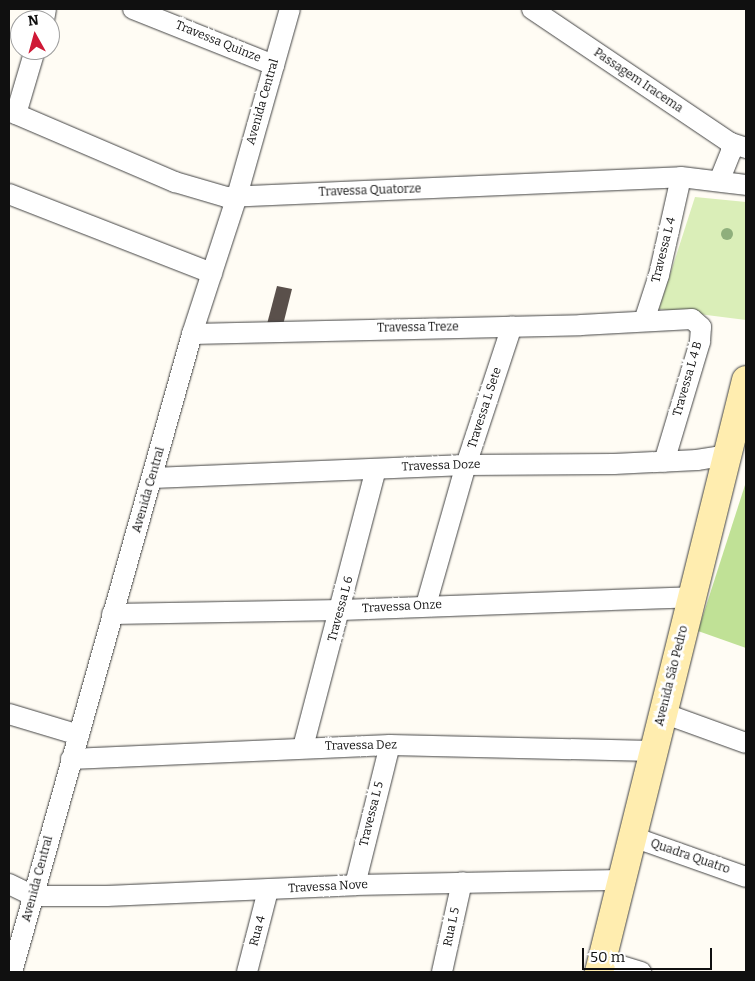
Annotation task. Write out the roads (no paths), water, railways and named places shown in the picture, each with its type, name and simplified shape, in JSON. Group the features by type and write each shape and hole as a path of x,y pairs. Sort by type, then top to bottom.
{"main road":[{"name":"Avenida São Pedro","path":"601,966 652,751 745,389"}],"street":[{"name":"Travessa Quinze","path":"133,9 274,65"},
{"name":"Avenida Central","path":"12,972 71,759 80,736 112,614 153,478 192,334 237,196 290,9"},
{"name":"Passagem Iracema","path":"532,9 739,146"},
{"path":"12,113 31,60"},
{"name":"Travessa Quatorze","path":"12,113 175,182 212,195 237,196 681,177 720,179 746,185"},
{"path":"720,179 730,158 739,146"},
{"name":"Travessa L 4","path":"644,321 659,275 681,177"},
{"path":"9,194 212,273"},
{"name":"Travessa L 4 B","path":"644,321 692,318 701,327 700,342 664,462"},
{"name":"Travessa Treze","path":"192,334 644,321"},
{"name":"Travessa L Sete","path":"426,605 466,465 512,326"},
{"name":"Travessa Doze","path":"153,478 466,465 664,462 729,455"},
{"name":"Travessa L 6","path":"303,747 342,610 376,469"},
{"name":"Travessa Onze","path":"112,614 342,610 426,605 692,597"},
{"path":"663,712 746,743"},
{"path":"9,714 80,736"},
{"name":"Travessa Dez","path":"71,759 303,747 390,745 652,751"},
{"name":"Travessa L 5","path":"355,885 390,745"},
{"name":"Quadra Quatro","path":"633,837 746,877"},
{"name":"Travessa Nove","path":"34,896 268,890 462,882 622,880"},
{"name":"Rua L 5","path":"442,972 462,882"},
{"path":"9,884 34,896"},
{"name":"Rua 4","path":"247,972 268,890"},
{"path":"601,966 641,972"}]}
